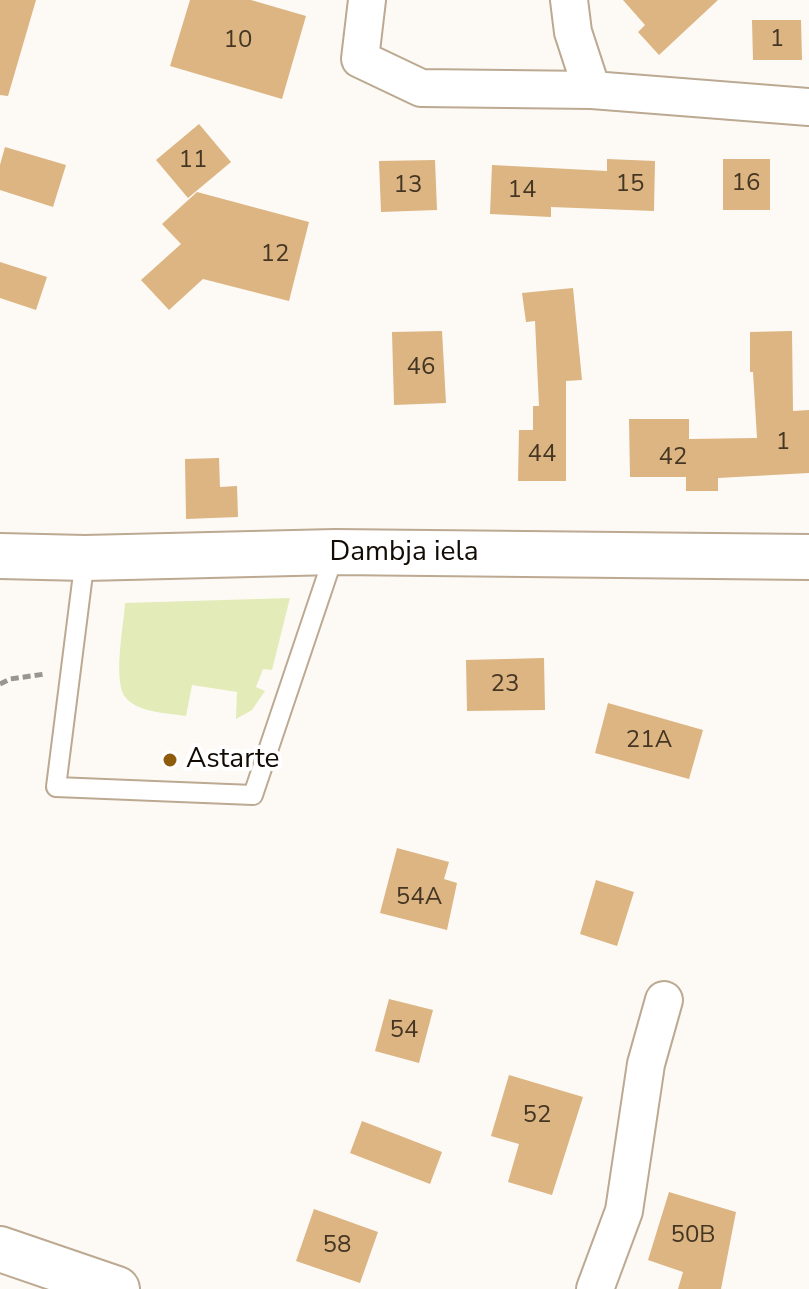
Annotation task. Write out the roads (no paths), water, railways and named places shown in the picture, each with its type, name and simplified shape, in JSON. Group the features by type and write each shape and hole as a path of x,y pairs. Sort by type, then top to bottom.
{"street":[{"path":"367,0 360,59 421,88 592,90 809,107"},
{"path":"569,0 573,32 592,90"},
{"name":"Dambja iela","path":"0,556 85,558 335,552 809,557"},
{"path":"595,1289 624,1211 646,1064 664,1000"},
{"path":"0,1249 117,1289"}],"lane":[{"path":"85,558 56,787 253,795 335,552"}],"place":[{"name":"Astarte","path":"170,760"}]}
